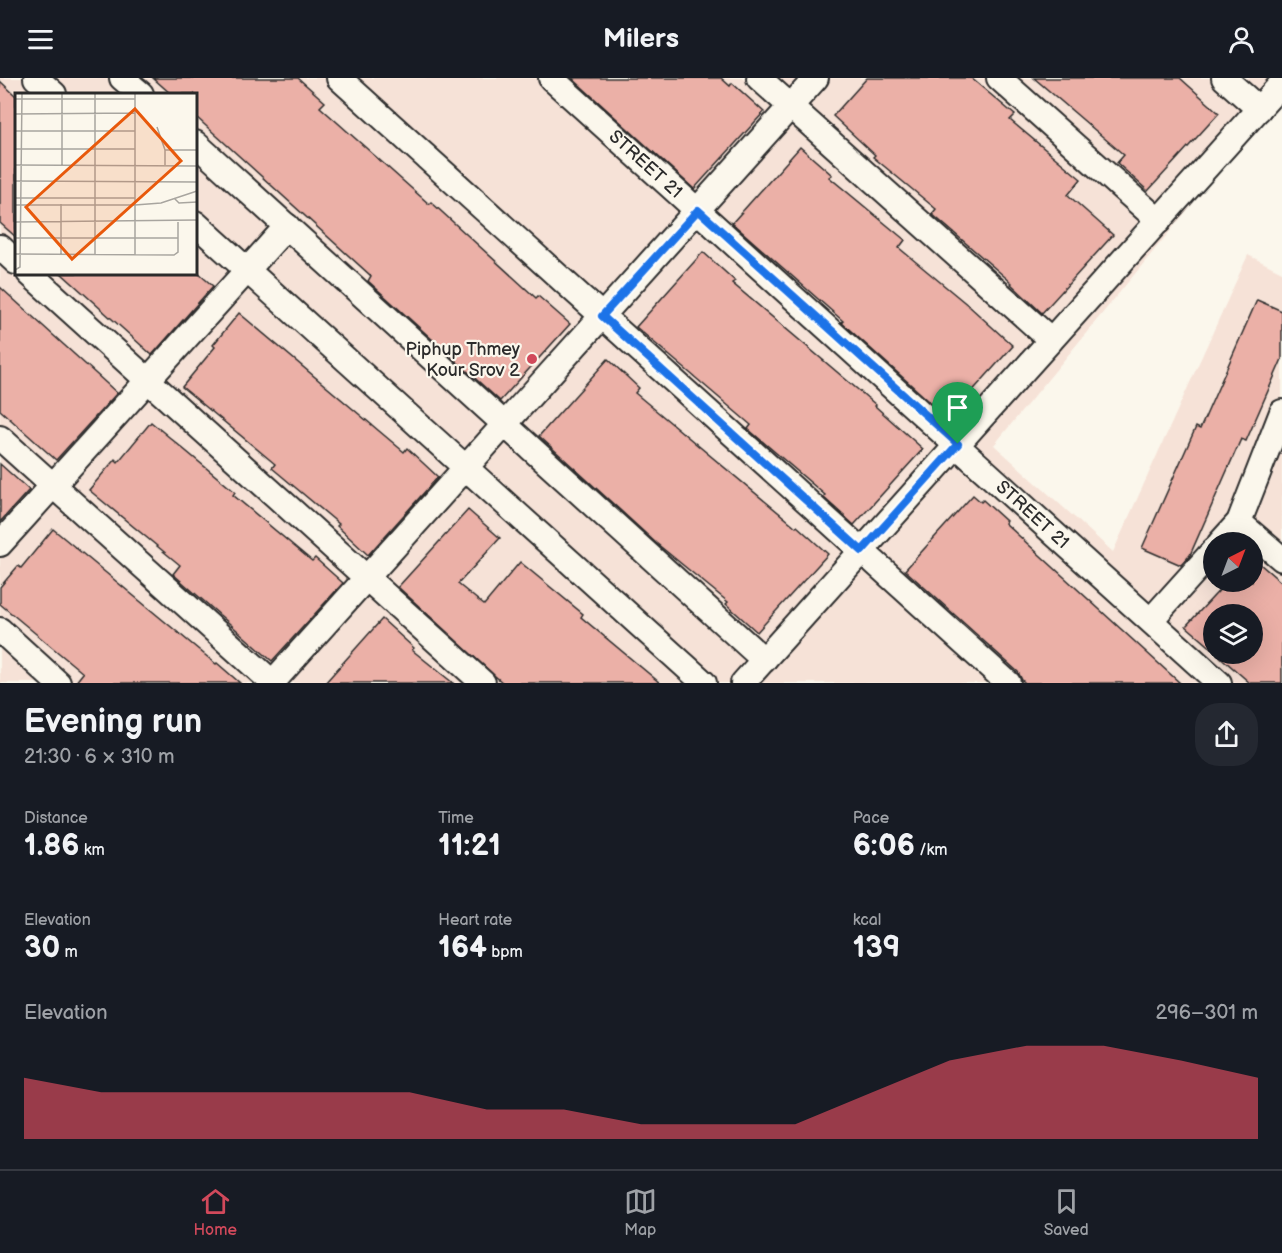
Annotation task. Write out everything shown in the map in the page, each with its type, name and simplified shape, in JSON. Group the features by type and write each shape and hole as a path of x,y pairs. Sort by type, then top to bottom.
{"street":[{"path":"36,78 53,93"},
{"path":"122,78 140,93"},
{"path":"339,78 1008,683"},
{"name":"STREET 21","path":"551,78 1220,683"},
{"path":"759,78 1051,340"},
{"path":"0,438 272,683 816,78"},
{"path":"999,78 1158,221"},
{"path":"1224,78 1259,109"},
{"path":"743,683 1282,83"},
{"path":"196,144 764,660"},
{"path":"196,224 704,683"},
{"path":"0,544 287,226"},
{"path":"0,247 15,261"},
{"path":"30,274 483,683"},
{"path":"1230,532 1239,522 1278,430 1282,412"},
{"path":"1239,522 1282,559"},
{"path":"1151,620 1203,562"},
{"path":"0,630 58,683"}],"shaded area":[{"name":"Piphup Thmey Kour Srov 2","path":"0,78 1282,78 1282,95 994,445 1113,552 1248,255 1282,272 1282,683 0,683"}],"building":[{"path":"153,78 298,78 325,102 320,107 429,204 431,202 536,298 538,296 570,324 500,401 368,281 371,276 196,117 196,93 170,93"},
{"path":"572,78 721,78 730,86 732,83 764,112 694,189"},
{"path":"867,78 971,78 1015,115 1010,120 1081,179 1068,195 1113,235 1042,313 1012,283 932,214 936,209 873,157 875,155 833,116"},
{"path":"1034,78 1180,78 1219,113 1148,191 1117,163 1124,155"},
{"path":"0,81 15,95 15,236 0,223"},
{"path":"800,147 832,175 829,177 905,240 899,248 1013,346 948,418 732,223"},
{"path":"703,252 735,281 732,283 876,405 923,449 854,525 823,497 825,495 748,429 751,425 636,327"},
{"path":"198,273 213,286 152,355 62,274"},
{"path":"0,287 117,393 56,460 0,410"},
{"path":"1257,300 1282,311 1282,359 1246,441 1241,439 1190,555 1181,565 1142,548 1196,427 1200,429"},
{"path":"239,313 404,452 407,448 438,477 368,555 337,526 339,524 272,468 275,464 182,387"},
{"path":"608,359 639,388 635,393 828,554 757,632 726,604 728,602 656,543 539,436"},
{"path":"151,422 235,492 233,495 312,561 315,558 343,583 272,661 173,574 180,565 89,490 115,459 118,462"},
{"path":"0,464 29,490 0,522"},
{"path":"973,495 981,502 983,500 1006,521 1005,523 1180,683 1025,683 1018,672 905,570"},
{"path":"468,510 500,538 458,584 484,605 520,562 583,614 581,617 660,683 503,683 495,676 398,587"},
{"path":"53,529 240,683 75,683 83,673 0,604 0,587 18,566 21,568"},
{"path":"1263,567 1282,583 1282,683 1250,683 1228,664 1263,664 1263,604 1206,604 1218,592 1263,592"},
{"path":"1203,608 1203,641 1186,626"},
{"path":"382,619 414,648 412,650 453,683 325,683"}],"place":[{"name":"Piphup Thmey Kour Srov 2","path":"532,359"}],"route":[{"path":"698,210 958,444 862,551 602,316 698,210"}]}
